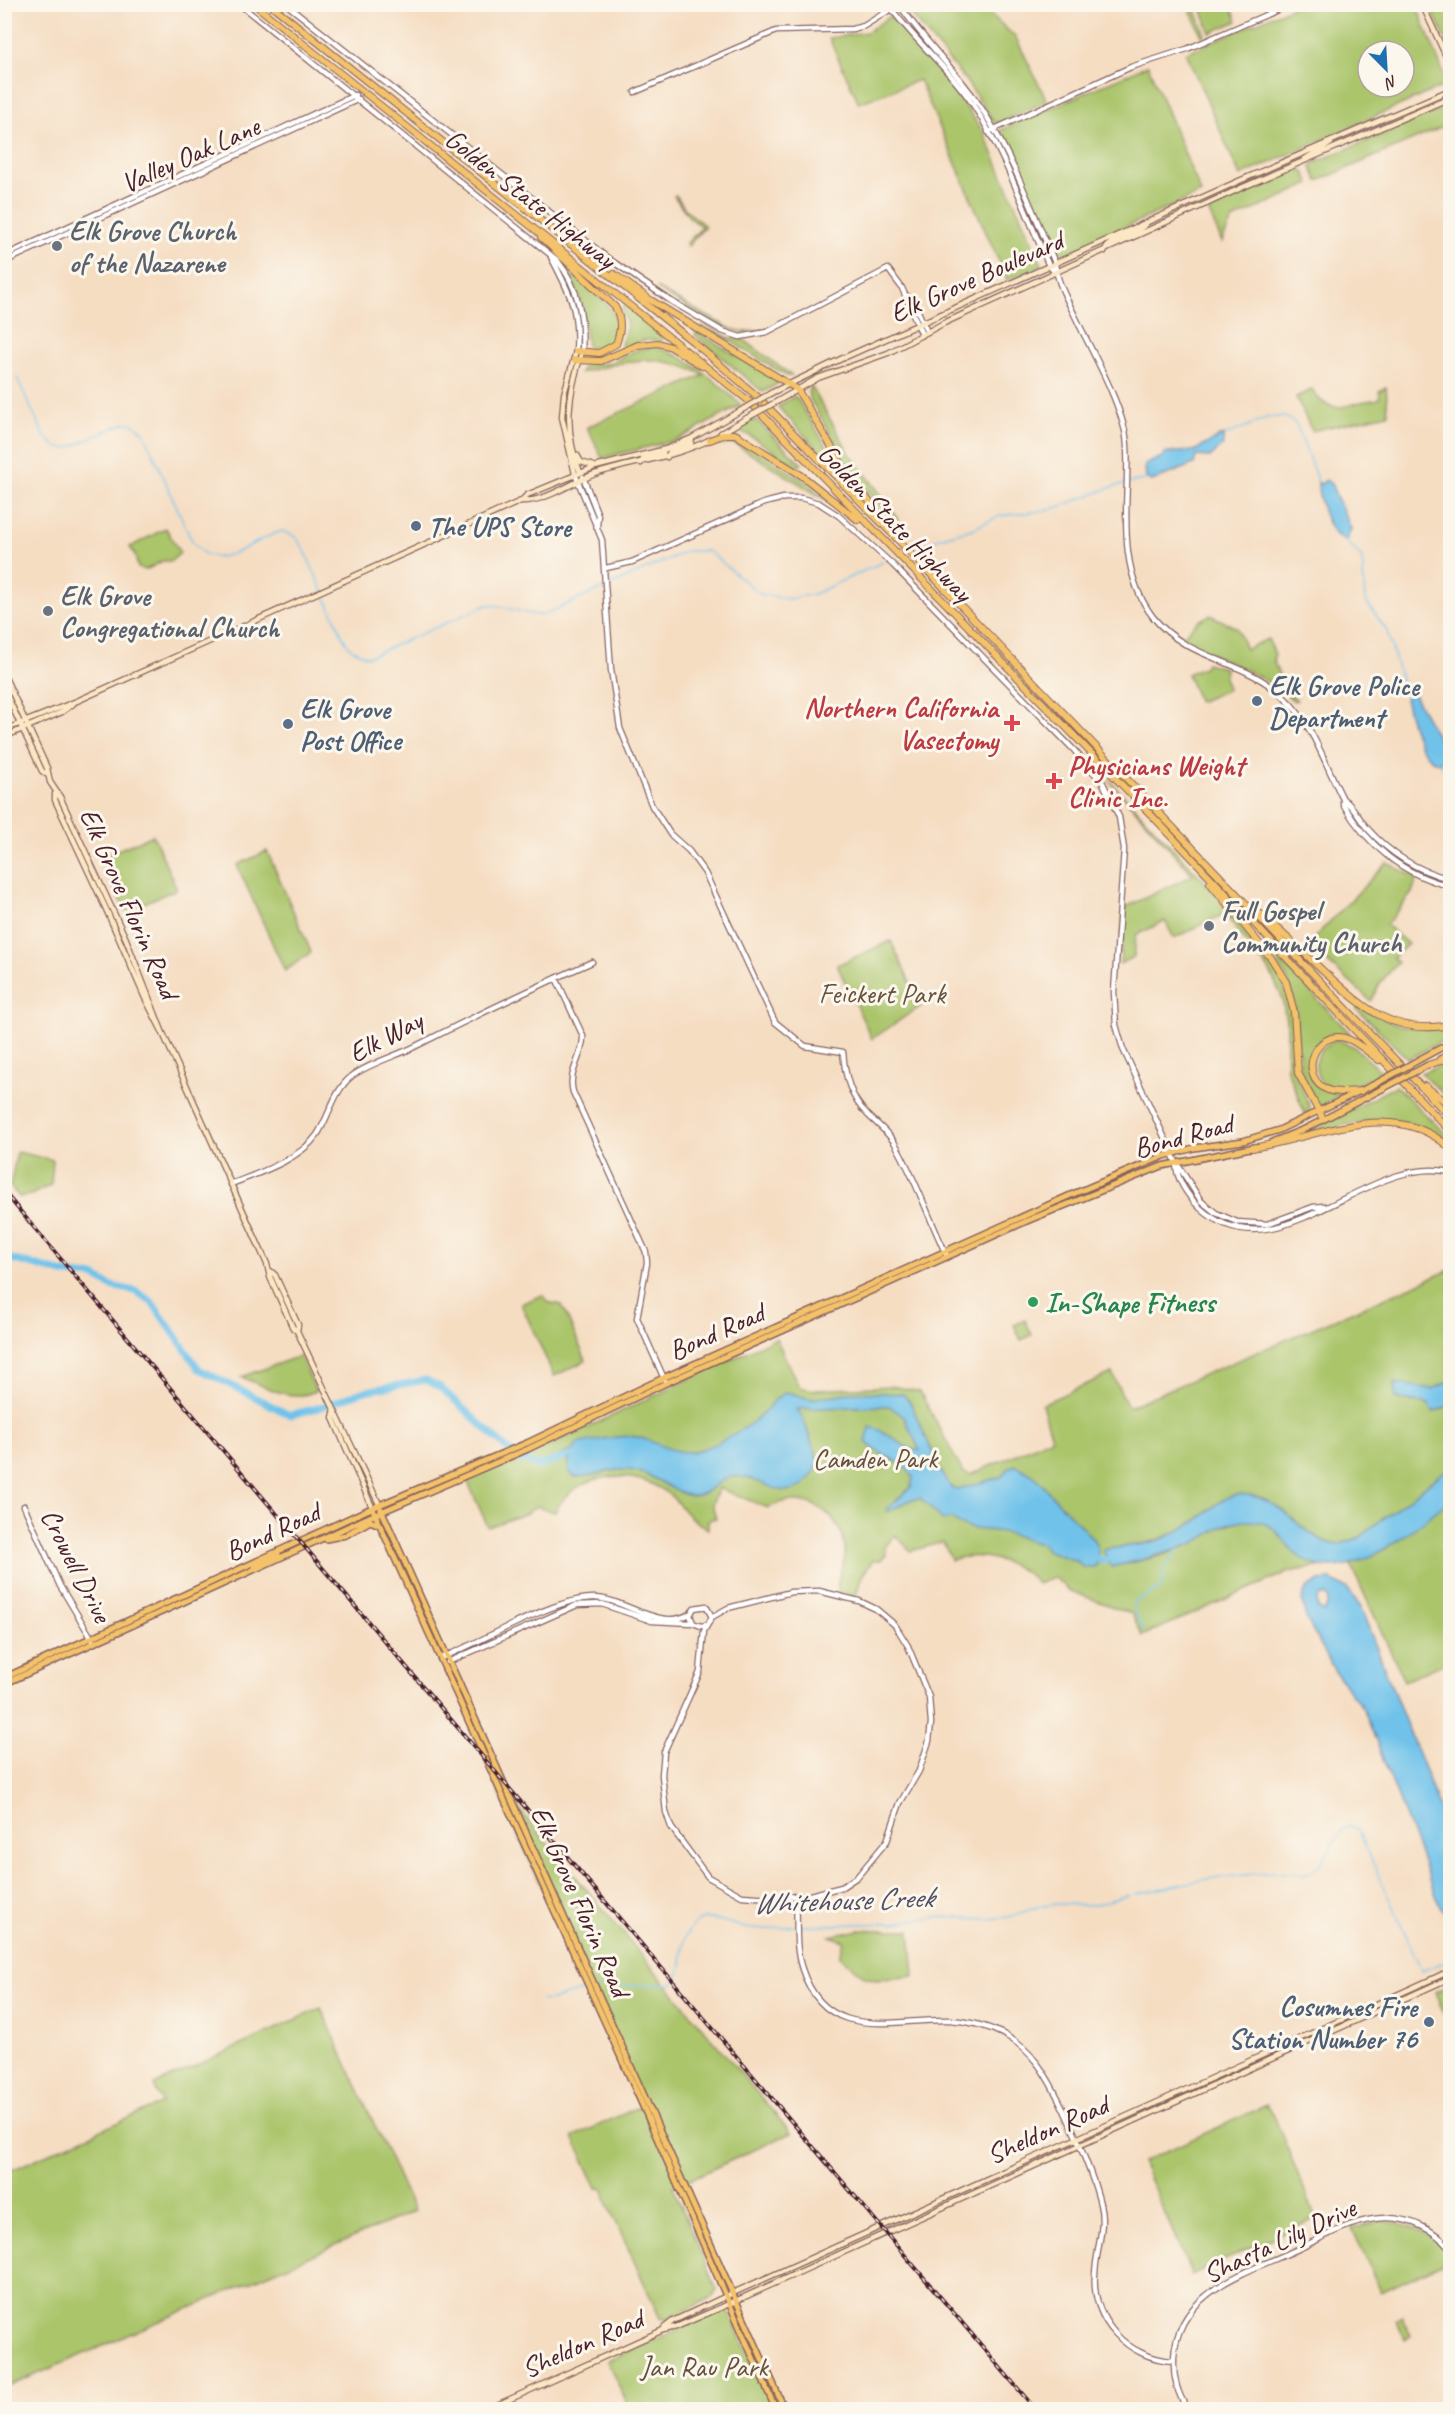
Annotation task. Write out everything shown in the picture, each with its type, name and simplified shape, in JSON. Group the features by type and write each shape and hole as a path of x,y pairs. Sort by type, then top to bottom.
{"highway":[{"name":"Golden State Highway","path":"254,4 750,402 1198,865 1450,1131"},
{"name":"Golden State Highway","path":"270,4 576,248 758,398 912,554 1450,1117"},
{"path":"510,208 615,307 620,315 621,325 616,344 599,353 579,351"},
{"path":"576,248 652,301 797,389 844,468 902,544"},
{"path":"577,360 601,361 638,345 658,343 680,352 727,382"},
{"path":"710,440 731,433 751,442 801,475 877,535"},
{"path":"1198,865 1286,982 1295,1020 1296,1068 1323,1119"},
{"path":"1220,876 1371,1012 1393,1022 1417,1027 1450,1025"},
{"path":"1361,1090 1336,1092 1319,1084 1314,1077 1311,1059 1321,1044 1337,1037 1346,1039 1391,1068"},
{"path":"1428,1065 1450,1056"},
{"path":"1414,1078 1450,1105"},
{"path":"1252,1148 1380,1121 1420,1128 1450,1148"}],"main road":[{"path":"1422,4 1450,65"},
{"name":"Elk Grove Boulevard","path":"4,730 330,588 578,473 595,466 664,450 692,438 789,383 1300,154 1450,90"},
{"name":"Elk Grove Boulevard","path":"521,501 529,501 580,480 667,457 710,440 818,378 873,359 1263,178 1450,98"},
{"path":"1304,161 1332,141"},
{"path":"1263,178 1269,172 1297,160 1300,154"},
{"path":"1105,251 1113,242 1137,231 1146,223"},
{"path":"568,418 579,351"},
{"path":"577,360 563,401 562,423 578,473"},
{"path":"563,401 578,473"},
{"path":"667,457 670,452 691,443 692,438"},
{"path":"571,442 581,462 595,466"},
{"path":"641,463 644,459 660,455 664,450"},
{"name":"Elk Grove Florin Road","path":"4,675 23,722"},
{"name":"Elk Grove Florin Road","path":"4,689 47,768 46,774 55,794 55,800 231,1184 292,1328 297,1331 334,1413 380,1504 433,1624 445,1660 507,1805 776,2409"},
{"name":"Elk Grove Boulevard","path":"4,737 62,712 77,700"},
{"name":"Bond Road","path":"4,1684 285,1547 380,1504 527,1446 664,1380 946,1254 995,1229 1150,1161 1172,1154 1263,1136 1318,1113 1450,1043"},
{"name":"Bond Road","path":"946,1254 1176,1162 1252,1148 1323,1119 1428,1065"},
{"path":"980,1242 995,1229"},
{"name":"Elk Grove Florin Road","path":"334,1413 338,1430 372,1508 521,1820 785,2409"},
{"path":"338,1430 341,1429 351,1443"},
{"name":"Bond Road","path":"4,1678 152,1617 462,1476 495,1457"},
{"path":"321,1539 346,1535 371,1521 380,1525"},
{"path":"253,1571 285,1547"},
{"path":"215,1588 248,1569 250,1564"},
{"path":"408,1586 420,1595"},
{"path":"152,1617 182,1600 183,1596"},
{"path":"418,1606 433,1624"},
{"path":"507,1805 521,1820"},
{"name":"Sheldon Road","path":"663,2330 673,2321 733,2292 1388,2003 1450,1971"},
{"path":"1388,2003 1450,1978"},
{"name":"Sheldon Road","path":"486,2409 663,2330 676,2327 728,2304 1367,2009 1388,2003"},
{"path":"626,2070 638,2080"},
{"path":"681,2194 691,2200"},
{"path":"798,2271 825,2251"}],"street":[{"path":"239,4 357,97 563,268 576,294 582,322 579,351"},
{"path":"286,4 609,259 646,285 727,333 744,337 767,332 888,270 906,295 917,325 925,334"},
{"path":"635,92 776,31 852,29 864,26 890,7 899,4 927,43 952,69 991,130 1055,263 1056,273 1122,422 1127,447 1126,542 1130,567 1141,597 1154,617 1188,648 1256,677 1280,694 1318,741 1343,799 1371,832 1398,856 1420,869 1450,879"},
{"path":"991,130 1131,67 1186,50 1291,4"},
{"path":"890,7 951,76 991,130 1049,266 1056,273"},
{"name":"Valley Oak Lane","path":"4,256 250,143 357,97"},
{"name":"Valley Oak Lane","path":"4,262 253,149 357,97"},
{"path":"250,143 253,149"},
{"path":"549,255 564,278 576,311 579,351"},
{"path":"564,278 568,279 576,294"},
{"path":"906,295 913,300 923,322 925,334"},
{"path":"578,473 597,526 606,568 613,681 620,728 652,806 670,834 689,851 705,873 775,1022 805,1046 843,1052 845,1073 852,1093 865,1113 885,1130 897,1147 946,1254"},
{"path":"606,568 632,562 764,503 784,498 801,498 819,503 860,533 893,565 1093,771 1114,803 1124,849 1113,992 1118,1033 1172,1154 1201,1201 1216,1213 1242,1223"},
{"path":"1343,799 1343,804 1354,821 1386,855 1418,875 1450,886"},
{"name":"Elk Way","path":"231,1184 296,1155 307,1147 318,1133 340,1090 354,1075 460,1021 592,962"},
{"path":"556,978 583,1036 583,1044 572,1076 573,1092 646,1252 647,1263 637,1314 664,1380"},
{"path":"1176,1162 1177,1171 1187,1192 1213,1218 1239,1228 1260,1230 1292,1222 1324,1206 1413,1171 1433,1169 1450,1172"},
{"path":"1213,1218 1237,1225 1275,1222 1315,1207 1324,1206"},
{"name":"Crowell Drive","path":"24,1506 60,1586 93,1640"},
{"path":"445,1660 557,1606 579,1599 609,1600 666,1618 682,1617 691,1613 699,1605 709,1609 728,1608 805,1590 832,1593 868,1605 891,1621 904,1638 929,1697 931,1723 929,1741 919,1771 900,1803 893,1829 882,1849 857,1877 842,1887 822,1894 750,1898 721,1886 702,1869 669,1822 662,1775 664,1752 700,1672 707,1624 712,1617 728,1608"},
{"path":"445,1660 559,1611 585,1604 612,1605 660,1622 707,1624"},
{"path":"709,1609 712,1617"},
{"path":"691,1613 703,1642"},
{"path":"796,1896 802,1968 809,1983 824,2003 841,2015 861,2023 878,2025 959,2021 993,2030 1013,2040 1032,2057 1046,2076 1076,2142 1102,2209 1094,2279 1100,2310 1112,2331 1131,2348 1150,2357 1174,2361"},
{"name":"Shasta Lily Drive","path":"1188,2409 1175,2384 1175,2347 1183,2324 1207,2294 1221,2284 1352,2225 1379,2218 1409,2221 1433,2232 1450,2248"}],"green space":[{"path":"1300,4 1416,5 1448,84 1416,98 1416,39 1356,39 1356,99 1414,99 1240,176 1186,53"},
{"path":"903,5 981,5 1016,38 1047,101 999,123 994,122 966,81"},
{"path":"1188,5 1194,5 1205,35 1202,36"},
{"path":"1200,5 1205,7 1231,5 1237,21 1210,33"},
{"path":"1429,5 1450,5 1450,48"},
{"path":"890,16 948,80 984,133 1042,265 1007,280 919,80 859,103 829,38 867,32"},
{"path":"1148,65 1201,193 1061,256 1056,255 1000,135 1001,130"},
{"path":"1450,106 1450,124 1318,181 1311,167 1313,163"},
{"path":"1295,170 1303,170 1310,184 1232,220 1222,242 1208,210"},
{"path":"676,195 685,209 705,226 688,246 686,244 702,227 690,218 674,196"},
{"path":"554,254 574,276 598,295 614,315 618,326 617,335 611,344 597,350 587,346 579,297 570,276"},
{"path":"656,288 731,329 694,312"},
{"path":"624,305 664,337 662,341 644,340 624,348 621,345 627,326 622,308"},
{"path":"703,324 727,337 744,340 792,376 787,376"},
{"path":"697,332 778,380 777,384 763,392 695,335"},
{"path":"654,347 679,356 690,363 741,405 677,440 602,458 587,427 704,375 686,367 656,360 615,364 580,373 584,365 610,363 636,350"},
{"path":"811,386 850,454 891,508 905,534 855,476 810,399 808,392"},
{"path":"1386,387 1388,414 1312,431 1296,397 1312,390 1327,405 1343,407 1376,400 1380,397 1379,391"},
{"path":"796,397 838,464 834,467 778,407"},
{"path":"755,419 802,464 798,467 749,435 738,432 740,428"},
{"path":"733,436 809,484 829,502 735,444 712,445"},
{"path":"166,528 180,553 171,561 162,561 146,570 138,568 135,555 130,547"},
{"path":"1210,615 1237,628 1246,649 1268,639 1275,654 1273,660 1286,691 1297,700 1294,701 1253,674 1180,639 1198,621"},
{"path":"1206,663 1225,668 1224,677 1228,689 1199,702 1187,674 1204,667"},
{"path":"1107,778 1207,884 1278,973 1291,1005 1293,1069 1310,1107 1309,1112 1305,1114 1287,1070 1287,1026 1282,997 1269,970 1224,914 1174,938 1165,921 1136,935 1134,957 1120,964 1124,908 1193,875"},
{"path":"153,835 177,889 125,911 101,857"},
{"path":"267,851 311,952 285,971 237,865"},
{"path":"1387,863 1417,878 1412,893 1386,925 1408,944 1393,958 1398,962 1380,983 1371,1001 1305,942 1312,940"},
{"name":"Feickert Park","path":"891,941 921,1006 872,1039 837,965"},
{"path":"1280,960 1350,1033 1321,1040 1310,1056 1308,1069 1313,1081 1323,1089 1340,1094 1322,1106 1318,1106 1302,1072 1294,1001 1291,988 1277,962"},
{"path":"1360,1006 1381,1018 1403,1026 1426,1029 1450,1027 1450,1037 1408,1059 1357,1009"},
{"path":"1337,1040 1353,1046 1383,1073 1340,1089 1324,1084 1318,1077 1316,1061 1320,1052 1327,1045"},
{"path":"1450,1062 1450,1100 1421,1073"},
{"path":"1396,1086 1446,1134 1442,1138 1408,1123 1391,1121 1356,1123 1303,1135"},
{"path":"17,1152 53,1160 51,1185 31,1195 19,1197 10,1186"},
{"name":"Camden Park","path":"1450,1270 1450,1382 1432,1389 1394,1384 1396,1398 1428,1404 1434,1412 1450,1406 1450,1467 1358,1538 1338,1545 1316,1537 1271,1503 1249,1495 1239,1495 1224,1499 1191,1524 1171,1535 1148,1543 1103,1550 1111,1567 1169,1553 1228,1524 1252,1520 1269,1525 1299,1556 1322,1566 1288,1572 1142,1636 1132,1614 1068,1590 1054,1577 1038,1584 1020,1569 998,1560 974,1557 951,1560 943,1542 911,1551 895,1535 885,1547 886,1555 881,1560 873,1560 862,1576 856,1595 838,1591 837,1586 845,1556 843,1537 829,1515 819,1507 807,1503 794,1501 768,1508 719,1488 712,1504 716,1518 708,1520 708,1529 691,1518 670,1495 652,1484 637,1479 605,1478 590,1481 576,1488 564,1498 555,1512 537,1506 527,1513 488,1527 466,1478 561,1440 776,1338 799,1387 814,1390 892,1386 920,1392 963,1472 970,1475 1052,1438 1042,1404 1112,1373 1128,1407"},
{"path":"543,1295 547,1302 562,1305 586,1361 554,1376 521,1304"},
{"path":"1025,1320 1032,1335 1021,1340 1014,1325"},
{"path":"300,1356 316,1391 306,1394 287,1394 241,1377"},
{"path":"1450,1500 1450,1661 1404,1681 1351,1565 1388,1547"},
{"path":"492,1777 791,2133 673,2187 717,2290 713,2297 667,2320 660,2318 606,2200 604,2189 597,2188 573,2137 641,2106"},
{"path":"860,1930 910,1930 914,1976 877,1980 865,1977 839,1956 844,1941 830,1936"},
{"path":"1450,1985 1450,2028 1435,1992"},
{"path":"321,2008 414,2211 5,2388 5,2173 162,2103 154,2085"},
{"path":"1267,2105 1274,2116 1316,2218 1192,2275 1142,2162"},
{"path":"1382,2222 1402,2224 1420,2230 1443,2247 1450,2255 1450,2260 1381,2292 1352,2228"},
{"name":"Jan Rau Park","path":"727,2308 773,2409 614,2409 627,2403 607,2361"},
{"path":"1402,2317 1411,2337 1405,2340 1396,2320"}],"water":[{"path":"1223,435 1223,445 1210,457 1196,456 1194,464 1152,481 1146,478 1145,465 1164,456 1165,453 1194,451"},
{"path":"1326,480 1331,484 1351,529 1346,541 1339,537 1329,524 1322,507 1318,482 1321,484"},
{"path":"1408,694 1414,695 1443,748 1440,763 1432,760 1420,746 1405,699"},
{"path":"1450,1382 1450,1406 1434,1412 1428,1404 1396,1398 1394,1383 1432,1389"},
{"path":"787,1392 811,1399 854,1392 903,1394 910,1402 942,1473 951,1487 958,1489 1001,1477 1015,1465 1033,1475 1093,1539 1098,1549 1097,1565 1082,1567 1078,1562 1046,1550 1043,1544 1007,1533 971,1528 952,1519 943,1520 920,1498 910,1500 887,1512 886,1510 911,1487 913,1477 901,1465 866,1442 870,1427 884,1432 906,1447 920,1451 904,1417 889,1406 797,1409 803,1418 818,1461 815,1470 804,1484 786,1491 751,1479 731,1477 702,1494 691,1496 646,1475 628,1470 574,1477 568,1470 569,1459 557,1460 560,1455 574,1450 577,1444 625,1436 645,1439 682,1452 699,1450 722,1441 750,1424 778,1397"},
{"path":"1450,1467 1450,1500 1399,1540 1358,1562 1337,1567 1317,1565 1298,1556 1271,1527 1256,1521 1230,1523 1184,1547 1111,1567 1103,1550 1162,1539 1195,1522 1226,1498 1241,1495 1250,1495 1271,1503 1316,1537 1338,1545 1358,1538"},
{"path":"1330,1580 1347,1588 1360,1606 1450,1835 1450,1920 1441,1908 1364,1710 1336,1673 1306,1618 1302,1600 1306,1589 1320,1581","holes":["1326,1595 1329,1600 1324,1612 1318,1609 1319,1597"]}],"waterway":[{"path":"17,378 44,436 58,448 69,448 125,423 132,423 143,431 190,537 199,550 210,556 221,557 283,531 296,537 304,549 345,641 351,649 368,657 487,605 543,615 687,551 708,551 760,594 788,599 814,594 885,561"},
{"path":"1224,436 1266,418 1284,416 1296,424 1318,482"},
{"path":"912,550 939,538 972,529 999,516 1050,510 1115,486 1148,479"},
{"path":"1346,541 1362,558 1365,600 1387,631 1406,697"},
{"path":"1440,763 1441,767 1450,770"},
{"path":"4,1257 67,1274 94,1276 111,1286 135,1291 151,1301 199,1369 290,1415 318,1408 365,1391 426,1380 440,1387 516,1457 538,1466 565,1457"},
{"path":"1144,1632 1133,1608 1134,1602 1161,1588 1165,1568 1178,1549"},
{"path":"1092,1556 1103,1561 1115,1557"},
{"path":"1135,1894 1207,1879 1274,1872 1306,1874 1320,1865 1342,1830 1349,1825 1356,1828 1363,1841 1422,1971 1450,1960"},
{"name":"Whitehouse Creek","path":"799,1926 894,1923 937,1917 989,1919 1009,1917 1037,1907 1057,1904 1094,1905 1129,1895"},
{"name":"Whitehouse Creek","path":"600,1987 672,1984 679,1973 686,1936 692,1926 699,1921 716,1919 757,1929 795,1926"},
{"name":"Whitehouse Creek","path":"541,2000 548,2001 587,1989"}],"railway":[{"path":"4,1192 1036,2410"}],"place":[{"name":"Elk Grove Church of the Nazarene","path":"57,246"},
{"name":"The UPS Store","path":"416,526"},
{"name":"Elk Grove Congregational Church","path":"48,611"},
{"name":"Elk Grove Police Department","path":"1257,701"},
{"name":"Northern California Vasectomy","path":"1012,723"},
{"name":"Elk Grove Post Office","path":"288,724"},
{"name":"Physicians Weight Clinic Inc.","path":"1054,781"},
{"name":"Full Gospel Community Church","path":"1209,926"},
{"name":"In-Shape Fitness","path":"1033,1302"},
{"name":"Cosumnes Fire Station Number 76","path":"1429,2022"}]}
